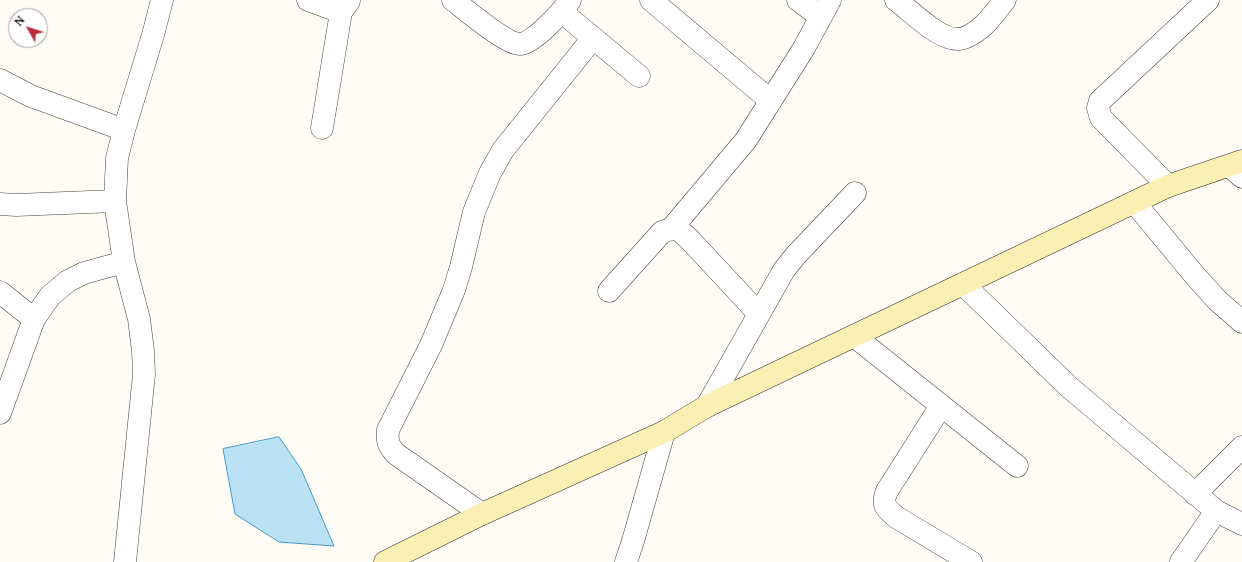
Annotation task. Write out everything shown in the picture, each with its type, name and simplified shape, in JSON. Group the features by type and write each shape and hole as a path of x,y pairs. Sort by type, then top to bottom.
{"main road":[{"path":"385,562 482,514 664,432 707,406 1168,186 1238,168"}],"street":[{"path":"125,562 144,374 139,319 124,262 115,201 117,158 124,130 154,35 162,0"},
{"path":"308,0 345,6 322,128"},
{"path":"453,0 508,41 520,45 531,40 566,6 593,38 639,76"},
{"path":"651,0 771,101"},
{"path":"609,291 662,232 672,228 746,140 804,48 825,8 798,0"},
{"path":"896,0 948,38 959,39 971,35 984,25 1005,0"},
{"path":"1168,186 1101,118 1098,108 1100,101 1208,0"},
{"path":"482,514 396,454 390,446 388,440 388,430 431,345 454,290 474,212 490,173 504,150 593,38"},
{"path":"0,80 31,96 124,130"},
{"path":"707,406 784,270 796,255 855,193"},
{"path":"0,204 16,205 115,201"},
{"path":"1134,202 1197,278 1217,300 1242,322"},
{"path":"672,228 680,231 692,241 759,314"},
{"path":"0,413 34,319 50,296 68,281 84,273 124,262"},
{"path":"963,284 1069,387 1216,511 1242,524"},
{"path":"0,292 34,319"},
{"path":"854,336 1017,466"},
{"path":"941,406 887,491 884,498 884,504 887,510 896,517 971,562"},
{"path":"626,562 664,432"},
{"path":"1195,494 1242,447"},
{"path":"1181,562 1216,511"}],"water":[{"path":"279,437 301,469 334,546 279,542 235,514 223,449"}]}
